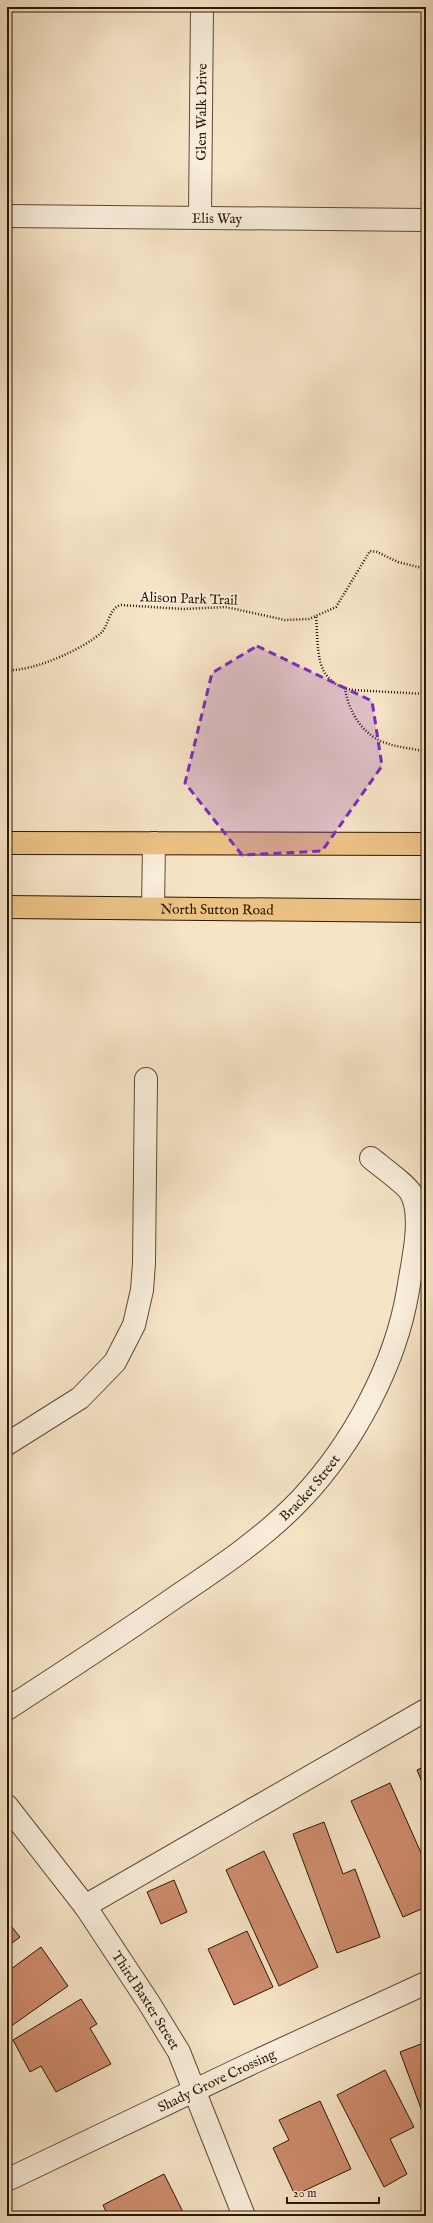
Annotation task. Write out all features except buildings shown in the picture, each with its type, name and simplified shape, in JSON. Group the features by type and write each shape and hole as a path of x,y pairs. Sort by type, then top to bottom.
{"main road":[{"path":"7,843 426,844"},
{"name":"North Sutton Road","path":"7,908 426,911"}],"street":[{"name":"Glen Walk Drive","path":"200,216 202,7"},
{"name":"Elis Way","path":"7,216 200,216 426,220"},
{"path":"153,908 154,843"},
{"path":"7,1444 80,1398 115,1362 134,1325 142,1290 144,1262 146,1079"},
{"name":"Bracket Street","path":"7,1709 243,1551 301,1499 339,1453 386,1367 406,1304 415,1249 417,1214 410,1192 371,1158"},
{"path":"85,1906 426,1710"},
{"name":"Third Baxter Street","path":"7,1806 85,1906 149,2003 179,2052 244,2216"},
{"name":"Shady Grove Crossing","path":"8,2178 426,1983"}],"path":[{"name":"Alison Park Trail","path":"7,670 36,667 67,653 98,635 104,630 117,606 126,605 162,608 226,607 286,620 298,621 316,618 336,607 366,555 373,550 398,562 426,569"},
{"path":"316,618 320,656 324,675 345,688 426,694"},
{"path":"345,688 347,700 355,717 368,733 386,743 426,752"}],"highlighted area":[{"path":"257,646 372,701 382,766 322,851 242,855 185,783 212,673"}]}
